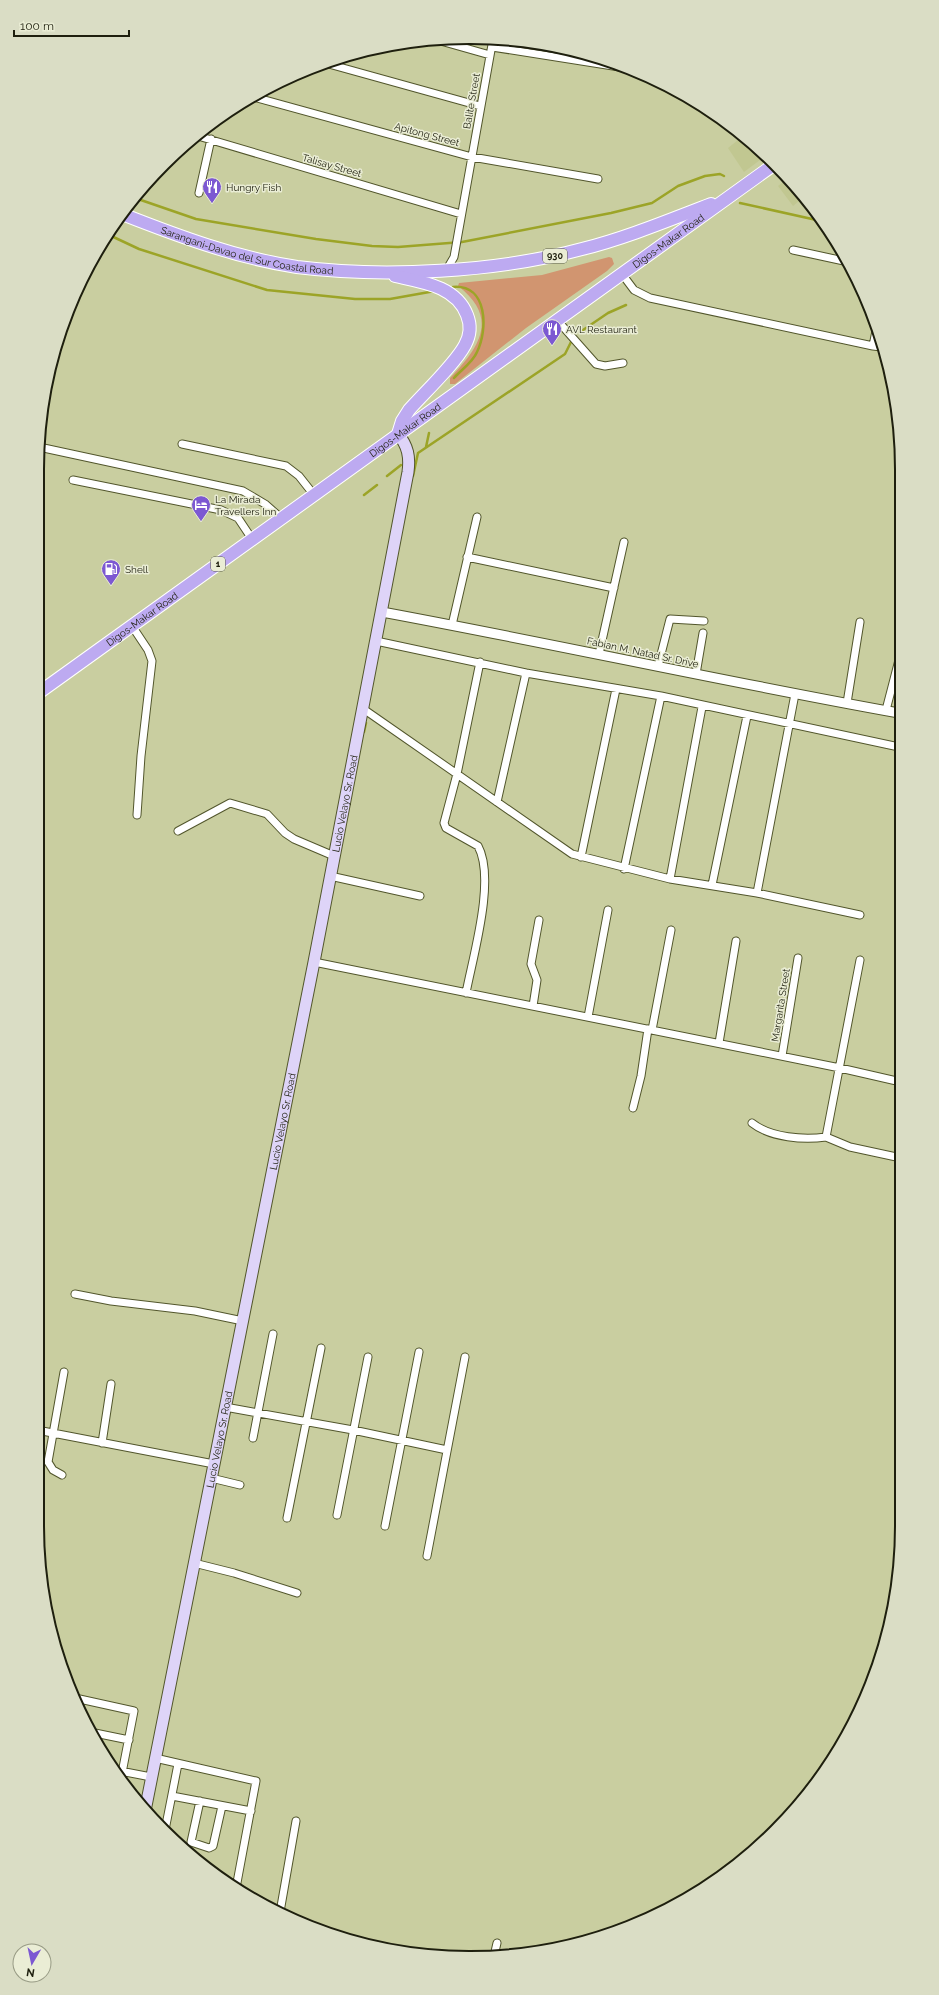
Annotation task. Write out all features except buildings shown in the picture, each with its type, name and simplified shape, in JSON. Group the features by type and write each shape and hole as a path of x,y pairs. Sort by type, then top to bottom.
{"main road":[{"name":"Digos-Makar Road","path":"44,689 769,168"},
{"name":"Sarangani-Davao del Sur Coastal Road","path":"128,216 178,236 265,261 312,268 376,272 447,269 527,261 583,249 726,199"},
{"name":"Sarangani-Davao del Sur Coastal Road","path":"376,272 418,281 441,288 460,303 466,311 470,327 465,346 409,410 402,421 398,434"},
{"name":"Lucio Velayo Sr. Road","path":"147,1802 382,612 409,462 407,448 398,434"}],"street":[{"path":"453,45 490,55"},
{"name":"Balite Street","path":"447,269 452,262 456,243 480,106 493,45"},
{"path":"513,47 588,61"},
{"path":"334,67 480,106"},
{"name":"Apitong Street","path":"261,99 472,157 598,178"},
{"name":"Talisay Street","path":"204,137 461,214"},
{"path":"199,193 211,139"},
{"path":"793,250 838,258"},
{"path":"622,274 634,290 650,298 877,347"},
{"path":"556,320 596,364 605,366 623,363"},
{"path":"182,444 286,466 298,476 314,495"},
{"path":"45,448 243,491 261,501 281,518"},
{"path":"74,480 221,510 238,518 252,539"},
{"path":"452,625 477,517"},
{"path":"599,654 624,542"},
{"path":"467,557 614,588"},
{"name":"Fabian M. Natad Sr. Drive","path":"382,612 795,694 895,712"},
{"path":"658,666 670,619 704,621"},
{"path":"847,703 860,622"},
{"path":"132,626 148,650 152,661 141,756 137,815"},
{"path":"696,674 703,632"},
{"path":"376,640 526,673 661,696 747,716 789,723 895,746"},
{"path":"466,993 482,913 485,869 478,846 444,826 457,774 480,662"},
{"path":"497,802 526,673"},
{"path":"886,710 895,675"},
{"path":"581,857 616,689"},
{"path":"756,893 795,694"},
{"path":"624,869 661,696"},
{"path":"670,879 702,706"},
{"path":"362,708 572,854 624,869 670,879 756,893 860,915"},
{"path":"712,885 747,716"},
{"path":"178,831 228,803 231,803 267,814 285,833 294,839 334,856"},
{"path":"330,876 420,896"},
{"path":"588,1017 608,910"},
{"path":"533,1006 537,980 531,964 540,920"},
{"path":"633,1108 642,1076 671,930"},
{"path":"719,1044 736,941"},
{"name":"Margarita Street","path":"782,1056 798,958"},
{"path":"826,1137 860,960"},
{"path":"314,962 782,1056 895,1081"},
{"path":"752,1123 763,1130 802,1138 826,1137 850,1147 895,1157"},
{"path":"75,1294 118,1302 194,1311 243,1321"},
{"path":"253,1438 273,1334"},
{"path":"287,1518 305,1421 321,1348"},
{"path":"385,1526 419,1352"},
{"path":"337,1515 368,1357"},
{"path":"427,1556 465,1357"},
{"path":"62,1475 53,1470 48,1462 64,1372"},
{"path":"102,1443 111,1384"},
{"path":"225,1407 353,1430 447,1450"},
{"path":"44,1431 214,1464"},
{"path":"211,1478 240,1485"},
{"path":"194,1563 234,1573 298,1593"},
{"path":"81,1699 133,1710 129,1740 121,1769"},
{"path":"99,1734 129,1740"},
{"path":"155,1758 256,1780 237,1881"},
{"path":"166,1823 178,1764"},
{"path":"124,1774 152,1777"},
{"path":"172,1796 251,1811"},
{"path":"200,1801 191,1842 209,1848 213,1846 222,1806"},
{"path":"281,1907 296,1821"},
{"path":"495,1950 497,1943"}],"shaded area":[{"path":"738,140 760,160 744,172 728,148"},
{"path":"783,182 799,201 793,206 778,186"},
{"path":"609,257 612,258 614,264 607,271 526,328 455,384 450,384 450,378 469,355 481,333 482,321 479,310 471,298 458,286 459,283 542,275"}],"waterway":[{"path":"141,200 196,219 316,239 372,246 398,247 462,242 611,213 652,203 678,186 705,176 720,174 724,176"},
{"path":"740,203 813,219"},
{"path":"113,237 139,249 267,290 355,299 390,299 435,291"},
{"path":"453,287 465,288 473,293 479,300 483,321 481,343 475,356 470,363 454,378"},
{"path":"583,330 608,313 626,305"},
{"path":"413,476 418,453 565,354 572,340"},
{"path":"426,447 429,433"},
{"path":"387,476 401,465"},
{"path":"364,495 377,485"},
{"path":"364,732 366,723"}],"place":[{"name":"Hungry Fish","path":"212,204"},
{"name":"AVL Restaurant","path":"552,346"},
{"name":"La Mirada Travellers Inn","path":"201,522"},
{"name":"Shell","path":"111,586"}]}
